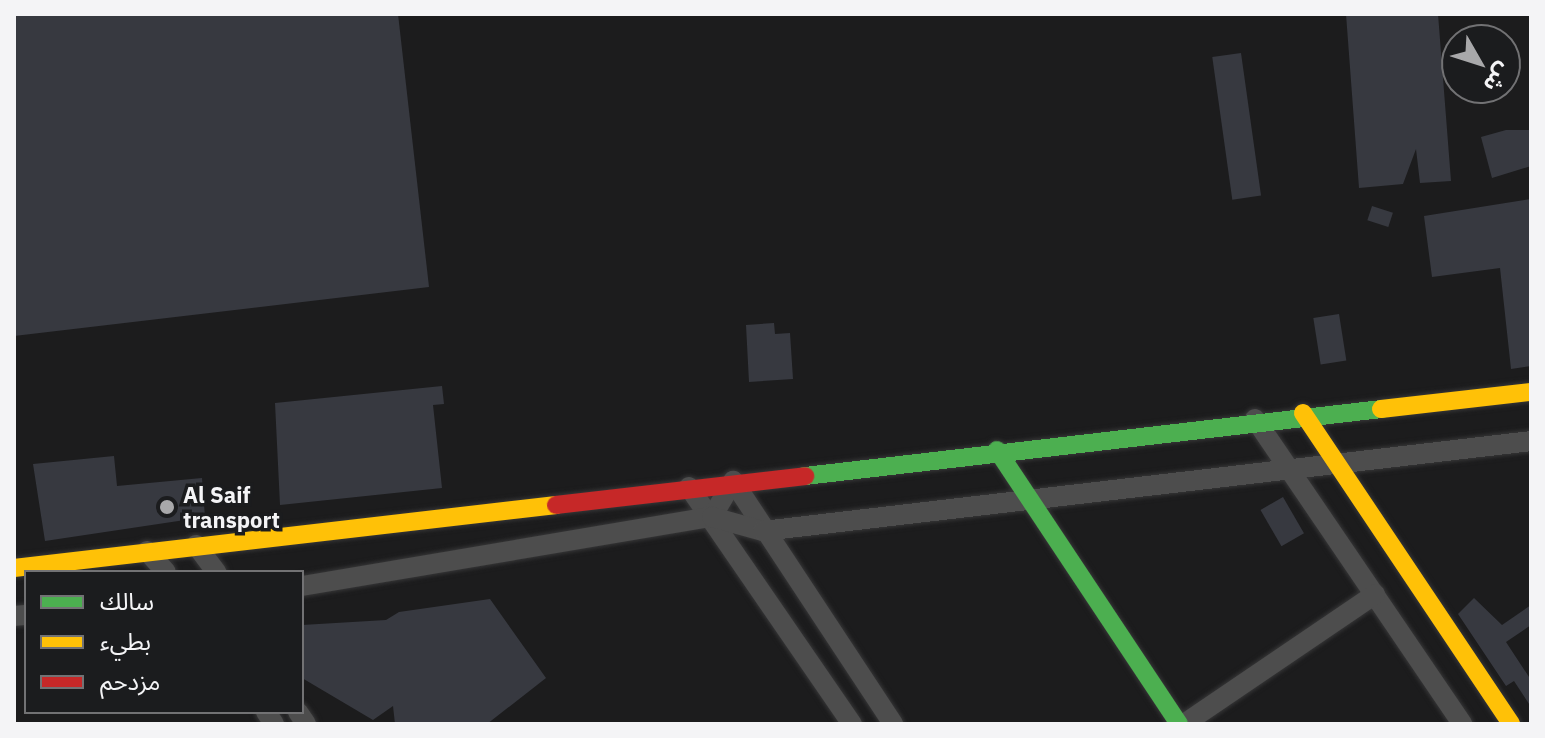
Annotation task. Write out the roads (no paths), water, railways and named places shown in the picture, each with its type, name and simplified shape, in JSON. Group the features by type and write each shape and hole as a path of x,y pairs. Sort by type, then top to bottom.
{"street":[{"path":"14,568 1303,413 1531,392"},
{"path":"1303,413 1336,467 1511,724"},
{"path":"1255,419 1462,724"},
{"path":"304,586 712,517 763,531 1294,473 1531,441"},
{"path":"997,450 1181,724 1375,594"},
{"path":"712,517 733,481"},
{"path":"733,481 763,531 893,724"},
{"path":"689,487 852,724"},
{"path":"196,545 215,570"},
{"path":"147,551 164,570"}],"place":[{"name":"Al Saif transport","path":"167,507"}]}
